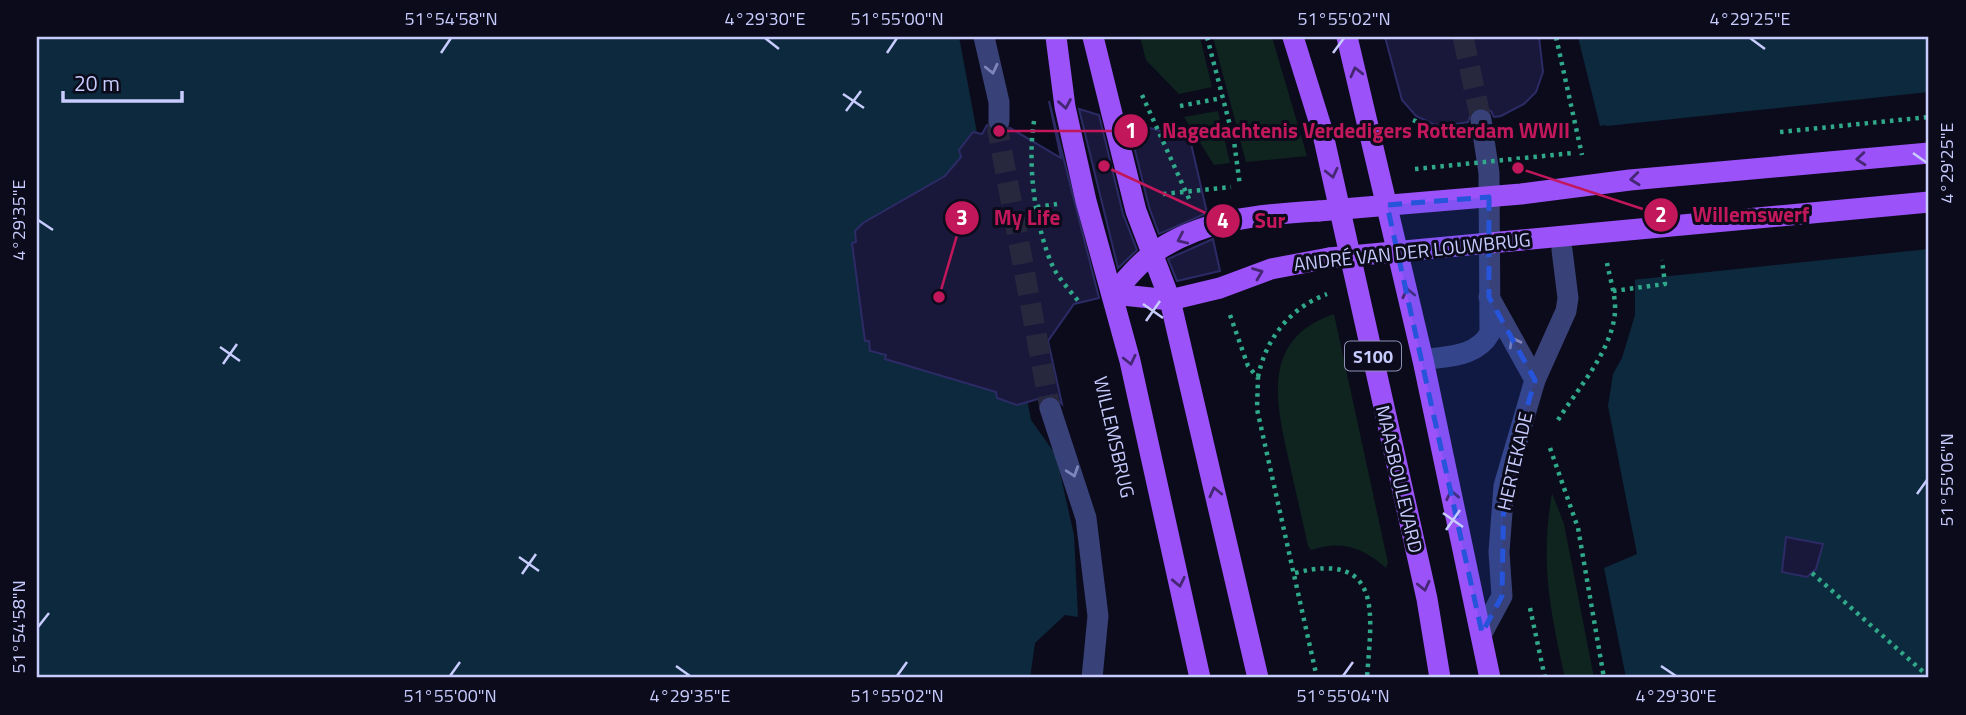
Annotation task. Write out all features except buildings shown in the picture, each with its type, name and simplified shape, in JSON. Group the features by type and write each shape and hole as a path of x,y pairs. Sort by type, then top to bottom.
{"main road":[{"name":"WILLEMSBRUG","path":"1056,37 1065,107 1086,201 1113,294 1200,678"},
{"path":"1093,37 1132,196 1151,255 1170,300 1258,678"},
{"name":"MAASBOULEVARD","path":"1293,37 1322,130 1427,599 1440,678"},
{"name":"S100","path":"1347,37 1423,360 1490,678"},
{"path":"1113,294 1151,255 1190,235 1236,219 1521,194 1630,180 1929,153"},
{"name":"ANDRÉ VAN DER LOUWBRUG","path":"1113,294 1170,300 1220,288 1270,269 1329,258 1929,202"}],"street":[{"path":"984,37 999,102 999,121"},
{"path":"1423,360 1468,352 1482,345 1490,333 1489,173 1481,120"},
{"name":"HERTEKADE","path":"1482,633 1502,596 1499,552 1504,486 1535,380 1566,311 1568,298 1562,250"},
{"path":"1489,297 1535,380"},
{"path":"1050,408 1086,518 1098,616 1092,678"}],"path":[{"path":"1207,37 1234,141 1240,186"},
{"path":"1140,91 1188,190 1156,194"},
{"path":"1180,106 1222,98"},
{"path":"1413,120 1444,132"},
{"path":"1037,206 1052,262 1083,307"},
{"path":"1613,291 1665,284 1662,260"},
{"name":"ANDRÉ VAN DER LOUWBRUG","path":"1258,378 1269,344 1285,321 1306,304 1338,291"},
{"path":"1231,319 1248,366 1258,378 1257,409 1317,678"},
{"path":"1550,448 1578,528 1604,678"},
{"path":"1295,573 1339,568 1353,575 1366,588 1371,621 1367,678"},
{"path":"1812,573 1929,677"},
{"path":"1529,598 1545,678"}],"highlighted area":[{"path":"1489,197 1489,297 1535,380 1504,486 1502,596 1482,633 1387,205"}],"green space":[{"path":"1140,37 1200,37 1212,87 1179,94 1146,60"},
{"path":"1213,37 1272,37 1307,156 1246,162"},
{"path":"1218,111 1230,163 1214,165 1184,117"},
{"path":"1334,314 1388,563 1386,568 1369,555 1351,547 1332,546 1311,550 1284,439 1278,396 1279,375 1284,356 1294,339 1310,325"},
{"path":"1552,493 1564,524 1594,678 1565,678 1548,586 1547,542"}],"water":[{"path":"37,37 959,37 1031,420 1056,455 1074,535 1078,617 1065,615 1035,643 1030,678 37,678"},
{"path":"1578,37 1929,37 1929,678 1626,678 1604,568 1637,554 1608,406 1613,374 1622,358 1635,315 1635,280 1627,249 1606,125 1600,126"}],"pier":[{"path":"1929,92 1929,249 1632,280 1623,250 1603,128 1597,127"}],"tunnel":[{"path":"1463,37 1481,120"},
{"path":"999,121 998,131 1050,408"}],"place":[{"name":"Nagedachtenis Verdedigers Rotterdam WWII","path":"999,131"},
{"name":"Sur","path":"1104,166"},
{"name":"Willemswerf","path":"1518,168"},
{"name":"My Life","path":"939,297"}]}
